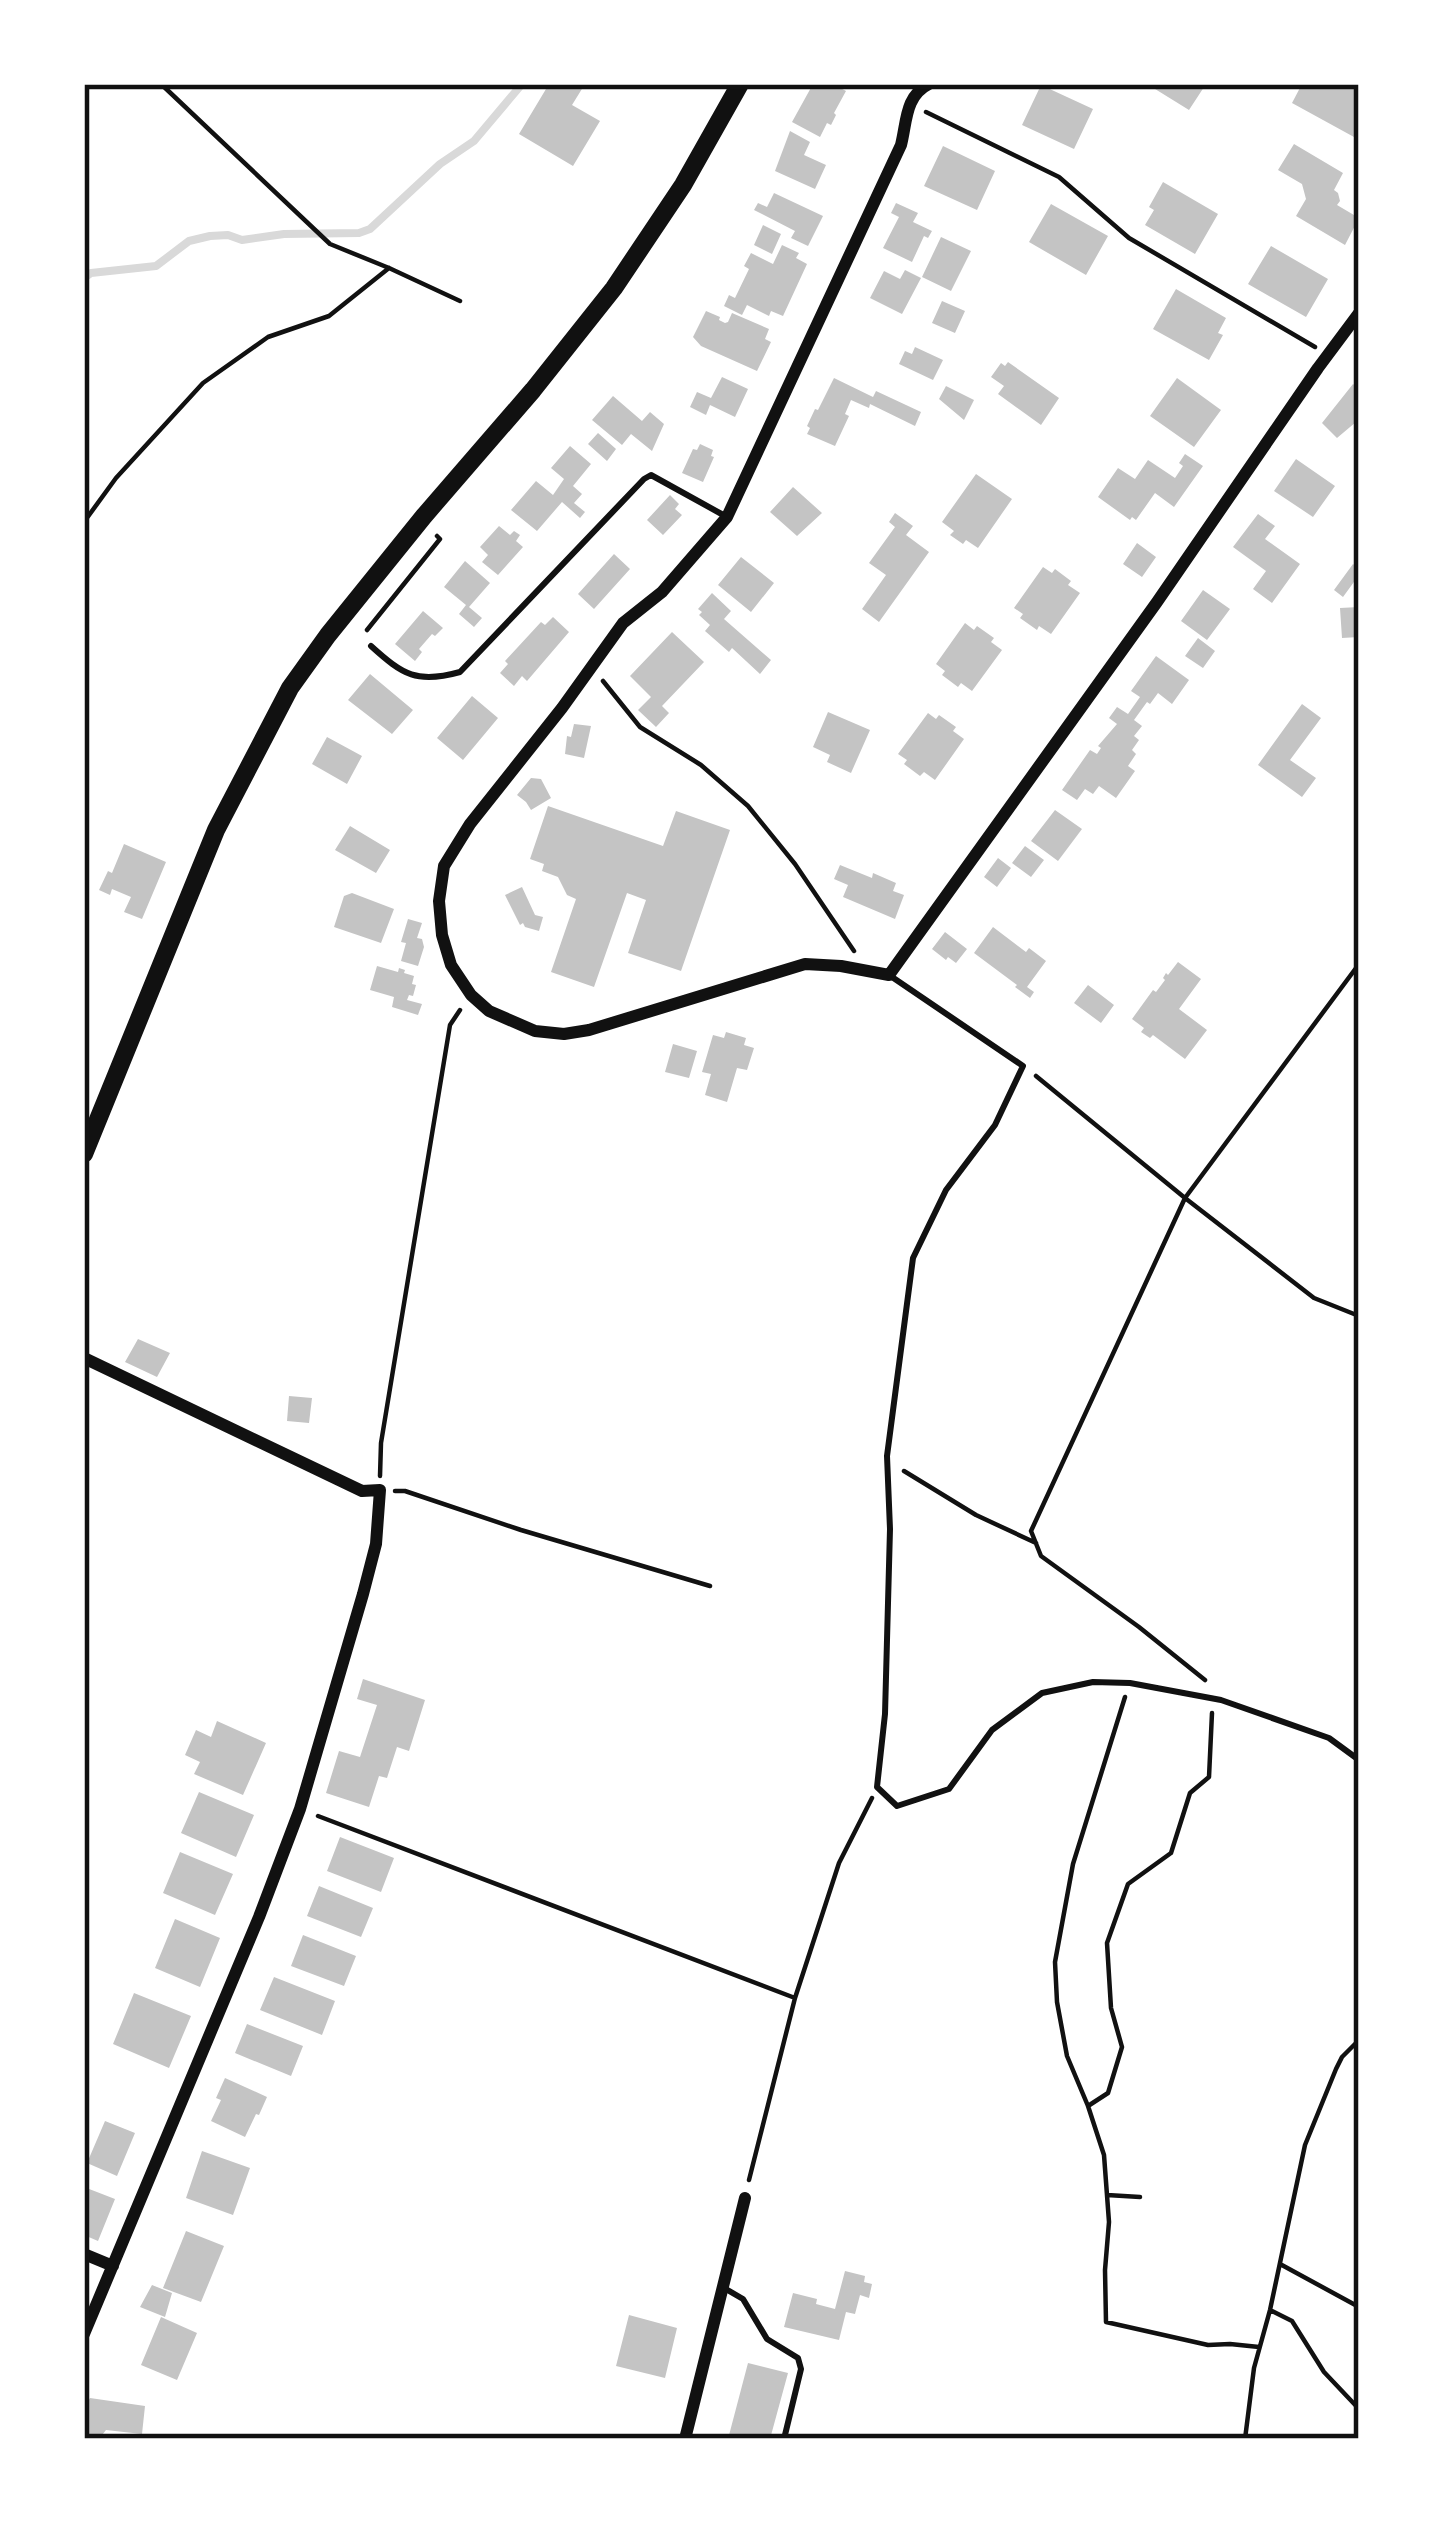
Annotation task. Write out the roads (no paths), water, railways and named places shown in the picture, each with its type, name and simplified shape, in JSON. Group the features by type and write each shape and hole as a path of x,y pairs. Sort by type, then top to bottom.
{"main road":[{"path":"84,1154 216,830 290,688 424,516 614,288 683,185 740,84"}],"street":[{"path":"929,84 917,90 910,104 901,145 727,517 662,592 623,623 470,824 444,866 439,902 451,965 471,994 511,1023 564,1034 805,964 889,975 1359,313"},
{"path":"84,1358 362,1491 380,1490 368,1577 300,1808 84,2334"},
{"path":"685,2439 745,2198"},
{"path":"84,2254 112,2266"}],"lane":[{"path":"371,646 399,671 413,676 436,678 460,672 652,475 727,517"},
{"path":"889,975 1023,1066 995,1125 946,1190 913,1258 887,1456 890,1529 885,1695 877,1787 897,1806 949,1789 992,1730 1042,1693 1093,1682 1130,1683 1220,1700 1329,1738 1359,1760"},
{"path":"723,2288 743,2299 767,2339 798,2358 801,2369 784,2439"}],"waterway":[{"path":"84,278 91,273 156,266 189,241 210,236 242,240 370,229 440,164 474,141 522,84"}]}
